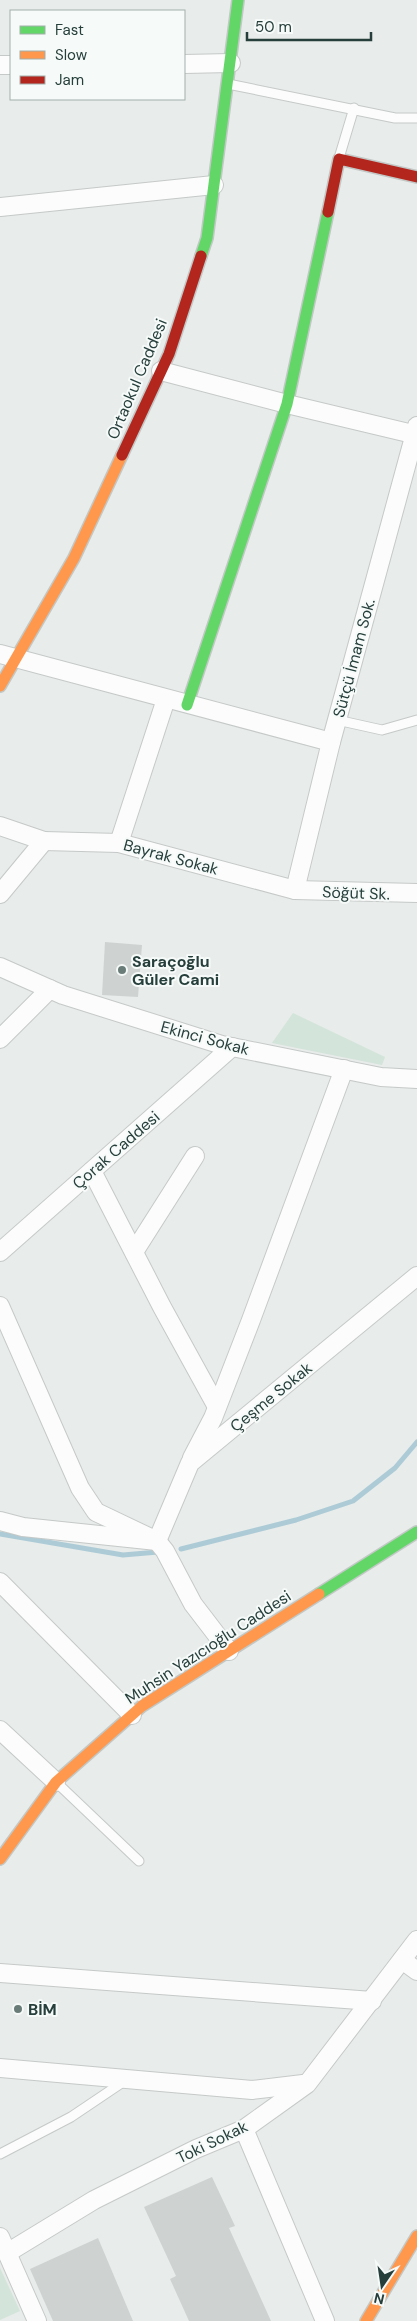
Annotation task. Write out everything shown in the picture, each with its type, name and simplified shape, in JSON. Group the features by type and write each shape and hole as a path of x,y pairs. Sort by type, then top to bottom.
{"street":[{"name":"Ortaokul Caddesi","path":"0,686 8,657 74,558 169,354 207,238 238,0"},
{"path":"185,64 231,63"},
{"path":"187,704 287,404 339,159 417,178"},
{"path":"0,206 214,185"},
{"path":"161,371 287,404 416,432"},
{"name":"Sütçü İmam Sok.","path":"295,890 331,742 416,432"},
{"path":"8,657 331,742"},
{"path":"119,843 166,699"},
{"name":"Bayrak Sokak","path":"0,826 44,841 119,843 295,890"},
{"path":"0,894 44,841"},
{"name":"Söğüt Sk.","path":"295,890 399,895 417,893"},
{"name":"Ekinci Sokak","path":"0,967 50,990 232,1047 381,1076 417,1079"},
{"path":"0,1039 50,990"},
{"name":"Çorak Caddesi","path":"0,1252 232,1047"},
{"path":"190,1462 217,1407 344,1069"},
{"path":"134,1252 195,1156"},
{"path":"92,1171 217,1407"},
{"name":"Çeşme Sokak","path":"157,1542 190,1462 417,1276"},
{"path":"0,1306 80,1488 96,1512 157,1542 170,1559 193,1604 229,1651"},
{"path":"0,1521 22,1527 157,1542"},
{"name":"Muhsin Yazıcıoğlu Caddesi","path":"0,1859 56,1782 142,1706 417,1532"},
{"path":"0,1582 132,1716"},
{"path":"0,1730 56,1782"},
{"name":"Toki Sokak","path":"3,2245 196,2150 244,2129 307,2084 417,1940"},
{"path":"402,1960 417,1971"},
{"path":"0,1973 372,2000"},
{"path":"0,2068 252,2090 307,2084"},
{"path":"244,2129 324,2321"},
{"path":"366,2321 417,2236"},
{"path":"3,2245 37,2321"}],"lane":[{"path":"228,84 354,108 395,118 417,118"},
{"path":"339,159 354,108"},
{"path":"337,720 382,730 417,720"},
{"path":"56,1782 139,1861"},
{"path":"0,2154 71,2117 126,2080"}],"green space":[{"path":"293,1013 385,1057 382,1065 272,1043"},
{"path":"0,2268 20,2311 0,2320"}],"building":[{"name":"Saraçoğlu Güler Cami","path":"105,942 142,945 138,997 102,995"},
{"path":"212,2177 235,2226 229,2228 271,2321 189,2321 170,2279 176,2276 144,2207"},
{"path":"98,2238 133,2321 53,2321 30,2269"}],"waterway":[{"path":"181,1549 296,1520 353,1501 395,1468 417,1442"},
{"path":"0,1534 123,1555 158,1552"}],"traffic: fast":[{"path":"201,256 207,238 238,0"},
{"path":"187,705 287,404 328,212"},
{"path":"319,1594 417,1532"}],"traffic: slow":[{"path":"0,686 74,558 122,455"},
{"path":"0,1859 56,1782 142,1706 319,1594"},
{"path":"366,2321 417,2236"}],"traffic: jam":[{"path":"328,212 339,159 417,177"},
{"path":"122,455 169,354 201,256"}],"place":[{"name":"Saraçoğlu Güler Cami","path":"122,970"},
{"name":"BİM","path":"18,2009"}]}
